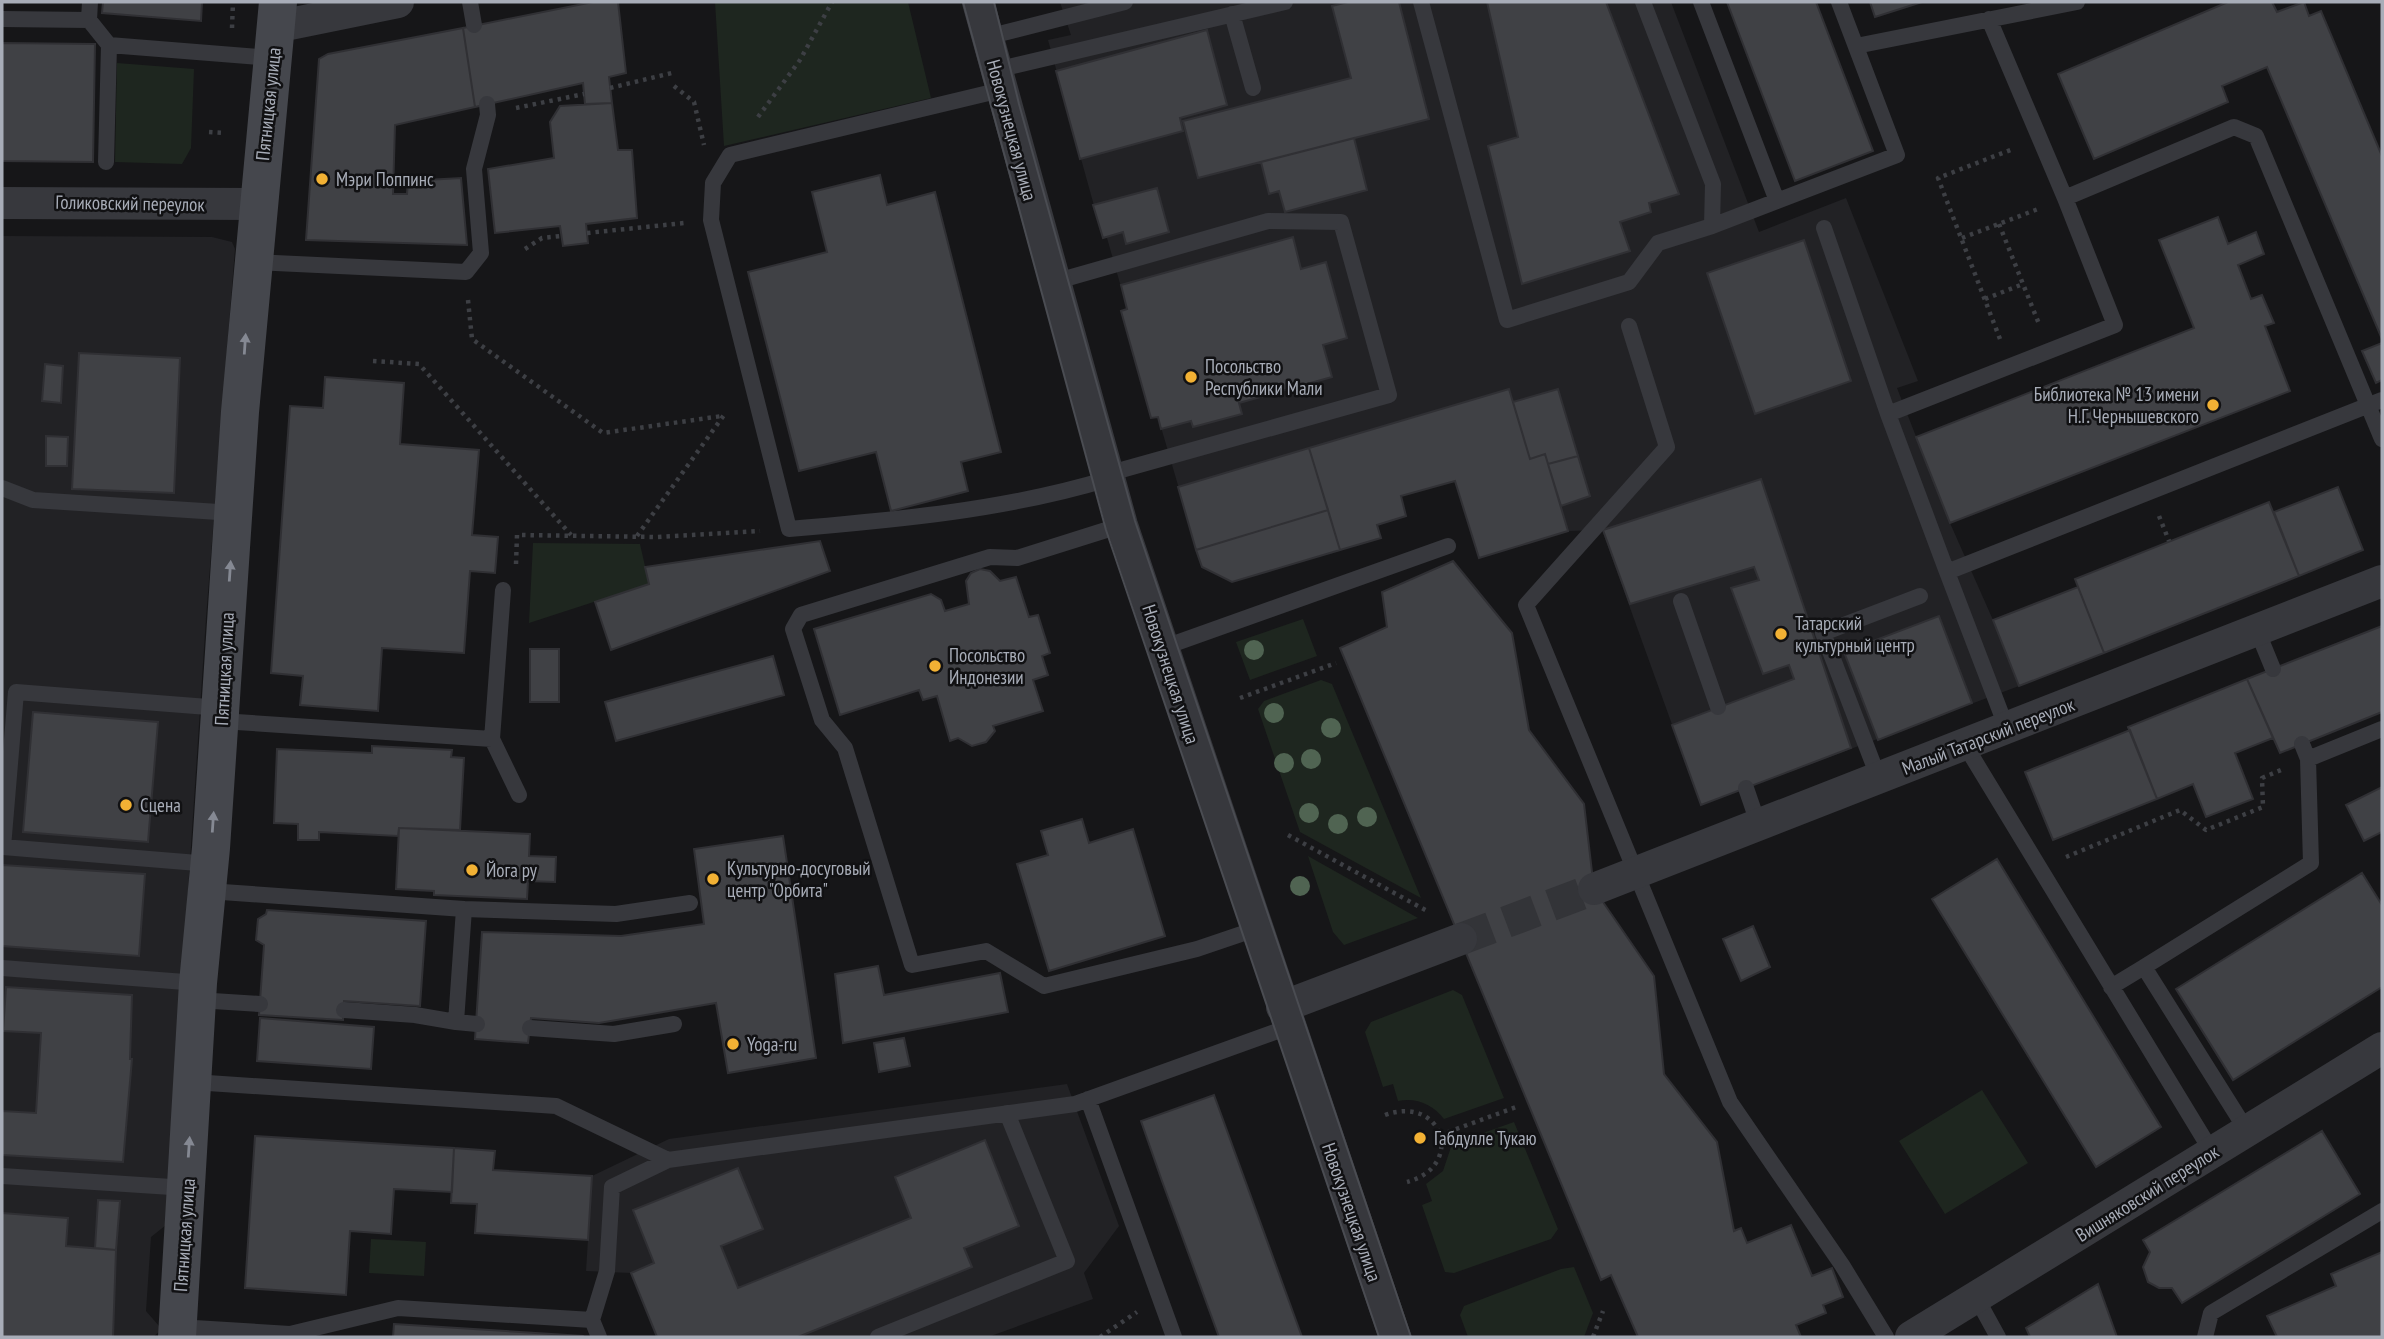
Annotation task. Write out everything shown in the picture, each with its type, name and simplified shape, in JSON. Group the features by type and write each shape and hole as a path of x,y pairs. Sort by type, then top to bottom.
{"street":[{"path":"275,29 398,2"},
{"name":"Новокузнецкая улица","path":"978,2 1107,477 1285,1017 1395,1337"},
{"name":"Пятницкая улица","path":"177,1332 198,991 209,878 233,513 275,29"},
{"name":"Голиковский переулок","path":"2,202 258,204"},
{"name":"Малый Татарский переулок","path":"1594,889 2382,581"},
{"path":"1285,1017 1461,939"},
{"name":"Вишняковский переулок","path":"1911,1337 2247,1131 2380,1058"}],"lane":[{"path":"90,2 89,20 109,45 106,162"},
{"path":"470,2 474,25"},
{"path":"987,37 1125,2"},
{"path":"1054,282 1268,222 1341,222 1389,395 1107,477 1055,495 881,521 789,529 711,220 712,183 730,155 1232,14 1285,2"},
{"path":"1421,2 1507,320 1629,282 1657,243 1712,226 1897,155 1839,2"},
{"path":"1643,2 1713,184 1712,226"},
{"path":"1701,2 1777,201"},
{"path":"1856,46 2077,2"},
{"path":"1232,14 1252,88"},
{"path":"2,19 89,20"},
{"path":"1888,414 2115,325 2065,198 1989,19"},
{"path":"109,45 275,29"},
{"path":"253,262 466,272 481,253 474,169 487,110"},
{"path":"2065,198 2234,127 2256,136 2375,403 2382,439"},
{"path":"1824,228 1888,414 2007,729"},
{"path":"1629,326 1667,447 1526,605 1730,1102 1842,1265 1886,1337"},
{"path":"1947,572 2375,403"},
{"path":"2,488 33,499 233,513"},
{"path":"1122,525 1017,558 990,557 801,615 793,629 822,720 845,748 912,965 986,951 1044,986 1197,949 1256,929"},
{"path":"1162,648 1448,546"},
{"path":"503,590 492,739 519,795"},
{"path":"1879,779 1823,633 1920,596"},
{"path":"1681,601 1718,707"},
{"path":"2258,630 2273,669"},
{"path":"492,739 16,692 3,847 209,878 464,909 615,914 690,903"},
{"path":"2111,987 2311,863 2305,751 2382,729"},
{"path":"1965,745 2212,1152"},
{"path":"1746,788 1759,826"},
{"path":"456,1023 464,909"},
{"path":"2144,967 2247,1131"},
{"path":"2,968 198,991 260,1004"},
{"path":"344,1010 415,1015 477,1024"},
{"path":"599,1337 592,1320 607,1271 612,1187 668,1160 1075,1104 1285,1017"},
{"path":"530,1028 614,1034 674,1024"},
{"path":"193,1082 556,1106 668,1160"},
{"path":"1088,1099 1174,1337"},
{"path":"878,1337 1067,1261 1007,1113"},
{"path":"2,1176 187,1188"},
{"path":"2205,1337 2211,1313 2382,1211"},
{"path":"1976,1297 1998,1337"},
{"path":"177,1332 290,1334 398,1308 592,1320"}],"path":[{"path":"730,155 800,60 832,2"},
{"path":"610,88 672,73"},
{"path":"674,86 694,102 712,183"},
{"path":"487,110 584,94"},
{"path":"2011,366 1938,178 2040,138"},
{"path":"1961,238 2065,198"},
{"path":"587,233 711,220"},
{"path":"1999,224 2049,351"},
{"path":"525,248 542,238 561,236"},
{"path":"466,272 472,339 603,433 722,416 758,408"},
{"path":"1985,299 2023,284"},
{"path":"373,361 419,363 572,536"},
{"path":"636,537 722,416"},
{"path":"2163,527 2169,541"},
{"path":"503,590 515,577 517,535 636,537 789,529"},
{"path":"1240,698 1336,663"},
{"path":"2039,867 2180,810 2206,830 2263,807 2262,778 2305,751"},
{"path":"1288,835 1430,913"},
{"path":"1440,1135 1519,1106"},
{"path":"1385,1115 1403,1110 1416,1111 1429,1117 1440,1135 1441,1155 1434,1167 1424,1176 1407,1182"},
{"path":"1100,1337 1160,1297"},
{"path":"1593,1337 1603,1311"}],"shaded area":[{"path":"715,2 908,2 931,98 724,146"},
{"path":"1060,2 1671,2 1759,232 1846,198 1918,381 1897,388 1950,523 1993,620 2077,587 2075,579 2269,502 2274,512 2338,487 2363,550 2019,686 1701,805 1602,530 1568,531 1479,558 1455,481 1401,496 1406,516 1378,525 1381,538 1232,582 1202,567 1158,417 1151,418 1121,311 1127,308 1107,238 1103,238 1048,40 1071,35"},
{"path":"117,63 194,69 191,148 182,164 115,162"},
{"path":"2,236 212,237 232,242 235,249 206,618 166,1225 151,1237 146,1311 159,1326 159,1332 153,1337 2,1337"},
{"path":"533,543 640,544 649,584 529,623"},
{"path":"1303,619 1317,656 1250,680 1236,642"},
{"path":"1321,680 1332,684 1421,898 1300,832 1258,709 1264,701"},
{"path":"1308,856 1418,918 1344,945 1333,932"},
{"path":"1453,990 1462,995 1504,1098 1444,1119 1424,1103 1398,1101 1393,1084 1383,1087 1365,1032 1371,1022"},
{"path":"1067,1084 1119,1226 1084,1273 1093,1299 988,1337 657,1337 631,1273 586,1271 592,1176 669,1139"},
{"path":"1982,1090 2028,1163 1945,1214 1899,1141"},
{"path":"1514,1122 1558,1229 1551,1239 1454,1273 1445,1272 1422,1205 1432,1201 1426,1184 1443,1171 1452,1144"},
{"path":"371,1239 426,1242 424,1276 369,1273"},
{"path":"1574,1267 1593,1313 1584,1337 1468,1337 1460,1315 1464,1306 1561,1269"}],"building":[{"path":"103,2 202,2 201,21 102,13"},
{"path":"593,2 618,2 626,73 609,77 612,103 585,104 583,83 475,107 463,28"},
{"path":"1348,2 1399,2 1429,119 1198,178 1183,121 1351,78 1332,6"},
{"path":"1487,2 1606,2 1679,194 1649,203 1651,212 1620,222 1630,251 1522,284 1488,146 1518,137"},
{"path":"1727,2 1816,2 1873,151 1795,181"},
{"path":"1870,2 1922,2 1875,17"},
{"path":"2228,2 2272,2 2277,12 2304,2 2309,16 2321,11 2382,156 2382,339 2267,67 2222,86 2228,102 2094,159 2058,74"},
{"path":"463,28 475,107 395,125 393,194 407,194 408,181 461,178 467,245 306,240 319,59 328,54"},
{"path":"1207,30 1227,105 1180,118 1183,131 1080,159 1056,71"},
{"path":"2,43 95,44 93,162 2,161"},
{"path":"612,103 618,150 632,150 637,218 586,224 588,243 563,246 560,226 495,233 488,169 554,158 550,122 560,106"},
{"path":"1354,138 1367,190 1285,212 1279,191 1269,194 1261,162"},
{"path":"880,175 887,205 935,192 1001,452 961,462 968,491 891,511 876,452 799,471 748,272 827,252 812,192"},
{"path":"1157,188 1169,232 1126,244 1123,232 1103,238 1093,205"},
{"path":"2218,217 2228,244 2256,232 2264,254 2238,265 2251,299 2262,295 2274,323 2265,326 2290,391 1950,523 1916,437 2194,328 2159,240"},
{"path":"1293,237 1301,269 1326,262 1347,338 1323,345 1332,377 1239,403 1242,414 1193,427 1191,421 1161,429 1158,417 1151,418 1121,311 1127,309 1121,285"},
{"path":"1804,240 1851,381 1755,414 1707,273"},
{"path":"2382,343 2382,380 2376,383 2362,351"},
{"path":"79,353 180,358 174,493 72,489"},
{"path":"45,364 63,366 61,403 42,401"},
{"path":"325,377 404,383 400,444 479,450 472,535 498,537 495,573 470,571 464,653 382,648 378,711 300,705 303,676 271,673 290,406 323,408"},
{"path":"1509,389 1530,459 1545,454 1568,531 1479,558 1455,481 1401,496 1406,516 1377,525 1381,538 1340,550 1309,448"},
{"path":"1558,389 1578,456 1548,464 1545,454 1530,459 1513,402"},
{"path":"46,436 68,437 67,466 46,466"},
{"path":"1309,448 1328,510 1196,550 1178,487"},
{"path":"1578,456 1590,496 1561,506 1548,464"},
{"name":"Татарский культурный центр","path":"1761,479 1851,748 1701,805 1672,725 1794,679 1789,665 1763,674 1731,588 1759,580 1754,567 1630,604 1603,530"},
{"path":"2338,487 2363,550 2299,576 2274,512"},
{"path":"2269,502 2299,576 2104,653 2075,579"},
{"path":"1328,510 1340,550 1232,582 1202,567 1196,550"},
{"path":"820,541 830,571 611,650 595,602 649,584 645,567"},
{"path":"1453,561 1512,633 1529,730 1584,804 1594,889 1654,976 1664,1074 1717,1142 1734,1231 1741,1228 1747,1243 1791,1225 1812,1276 1832,1268 1843,1297 1823,1305 1826,1313 1796,1325 1801,1337 1638,1337 1611,1275 1601,1280 1340,648 1387,627 1382,592"},
{"name":"Посольство Индонезии","path":"980,569 990,571 1000,581 1016,577 1029,617 1038,615 1050,653 1042,656 1048,675 1033,680 1043,711 993,726 995,731 986,742 972,746 958,738 950,741 937,696 923,700 919,690 840,715 814,629 931,594 941,600 945,611 969,604 966,581 971,573"},
{"path":"2078,587 2104,653 2019,686 1993,620"},
{"path":"1939,616 1972,703 1878,740 1844,652"},
{"path":"2382,626 2382,712 2280,753 2247,679"},
{"path":"530,649 559,649 559,702 530,702"},
{"path":"773,656 784,695 616,741 605,702"},
{"path":"2247,679 2273,738 2235,753 2253,799 2206,817 2193,784 2157,799 2128,727"},
{"path":"33,712 158,722 148,842 23,832"},
{"path":"2130,730 2157,799 2053,840 2025,772"},
{"path":"372,746 452,750 451,757 464,758 460,830 399,828 398,836 319,832 319,840 298,840 298,824 274,823 277,749 372,753"},
{"path":"2382,787 2382,832 2364,841 2346,805"},
{"path":"1082,819 1089,843 1133,829 1165,936 1049,971 1017,864 1048,855 1041,831"},
{"path":"399,828 530,834 529,856 556,857 555,882 528,881 527,899 434,895 434,891 396,889"},
{"path":"783,836 816,1058 728,1073 716,1003 599,1023 531,1018 528,1043 475,1039 482,932 621,936 704,924 694,849"},
{"path":"1997,859 2161,1127 2096,1167 1932,899"},
{"path":"2,865 145,874 139,956 2,946"},
{"path":"2362,873 2382,905 2382,987 2233,1080 2176,989"},
{"path":"267,910 426,921 420,1006 344,1001 343,1020 259,1015 264,945 256,940 258,919 266,914"},
{"path":"1753,926 1770,967 1741,981 1723,939"},
{"path":"878,966 884,995 1000,973 1008,1012 843,1043 835,974"},
{"path":"6,987 132,995 132,1059 123,1162 2,1155 2,1111 36,1113 41,1033 3,1031"},
{"path":"260,1018 374,1027 371,1069 257,1061"},
{"path":"904,1038 910,1066 879,1072 874,1043"},
{"path":"1214,1095 1302,1337 1219,1337 1162,1181 1141,1121"},
{"path":"2322,1131 2360,1194 2182,1303 2172,1288 2159,1288 2148,1282 2143,1267 2150,1252 2143,1240"},
{"path":"255,1136 454,1148 452,1192 394,1189 391,1234 350,1231 346,1295 245,1288"},
{"path":"985,1140 1019,1226 964,1248 972,1267 798,1337 657,1337 631,1273 654,1263 633,1210 738,1168 763,1229 721,1246 738,1288 911,1218 895,1177"},
{"path":"454,1148 495,1151 493,1170 592,1176 588,1240 475,1233 477,1204 451,1203"},
{"path":"98,1200 120,1201 116,1250 95,1248"},
{"path":"2,1213 68,1218 66,1246 116,1250 113,1337 2,1337"},
{"path":"2382,1252 2382,1337 2277,1337 2267,1316 2336,1286 2331,1274"},
{"path":"2098,1284 2117,1337 2030,1337 2026,1328"},
{"path":"394,1324 583,1336 584,1337 393,1337"}],"tunnel":[{"path":"1461,939 1594,889"}],"tram line":[{"path":"963,2 1106,530 1379,1337"},
{"path":"994,2 1019,104 1135,521 1411,1337"}],"place":[{"name":"Мэри Поппинс","path":"322,179"},
{"name":"Посольство Республики Мали","path":"1191,377"},
{"name":"Библиотека № 13 имени Н.Г. Чернышевского","path":"2213,405"},
{"name":"Татарский культурный центр","path":"1781,634"},
{"name":"Посольство Индонезии","path":"935,666"},
{"name":"Сцена","path":"126,805"},
{"name":"Йога ру","path":"472,870"},
{"name":"Культурно-досуговый центр \"Орбита\"","path":"713,879"},
{"name":"Yoga-ru","path":"733,1044"},
{"name":"Габдулле Тукаю","path":"1420,1138"}]}
